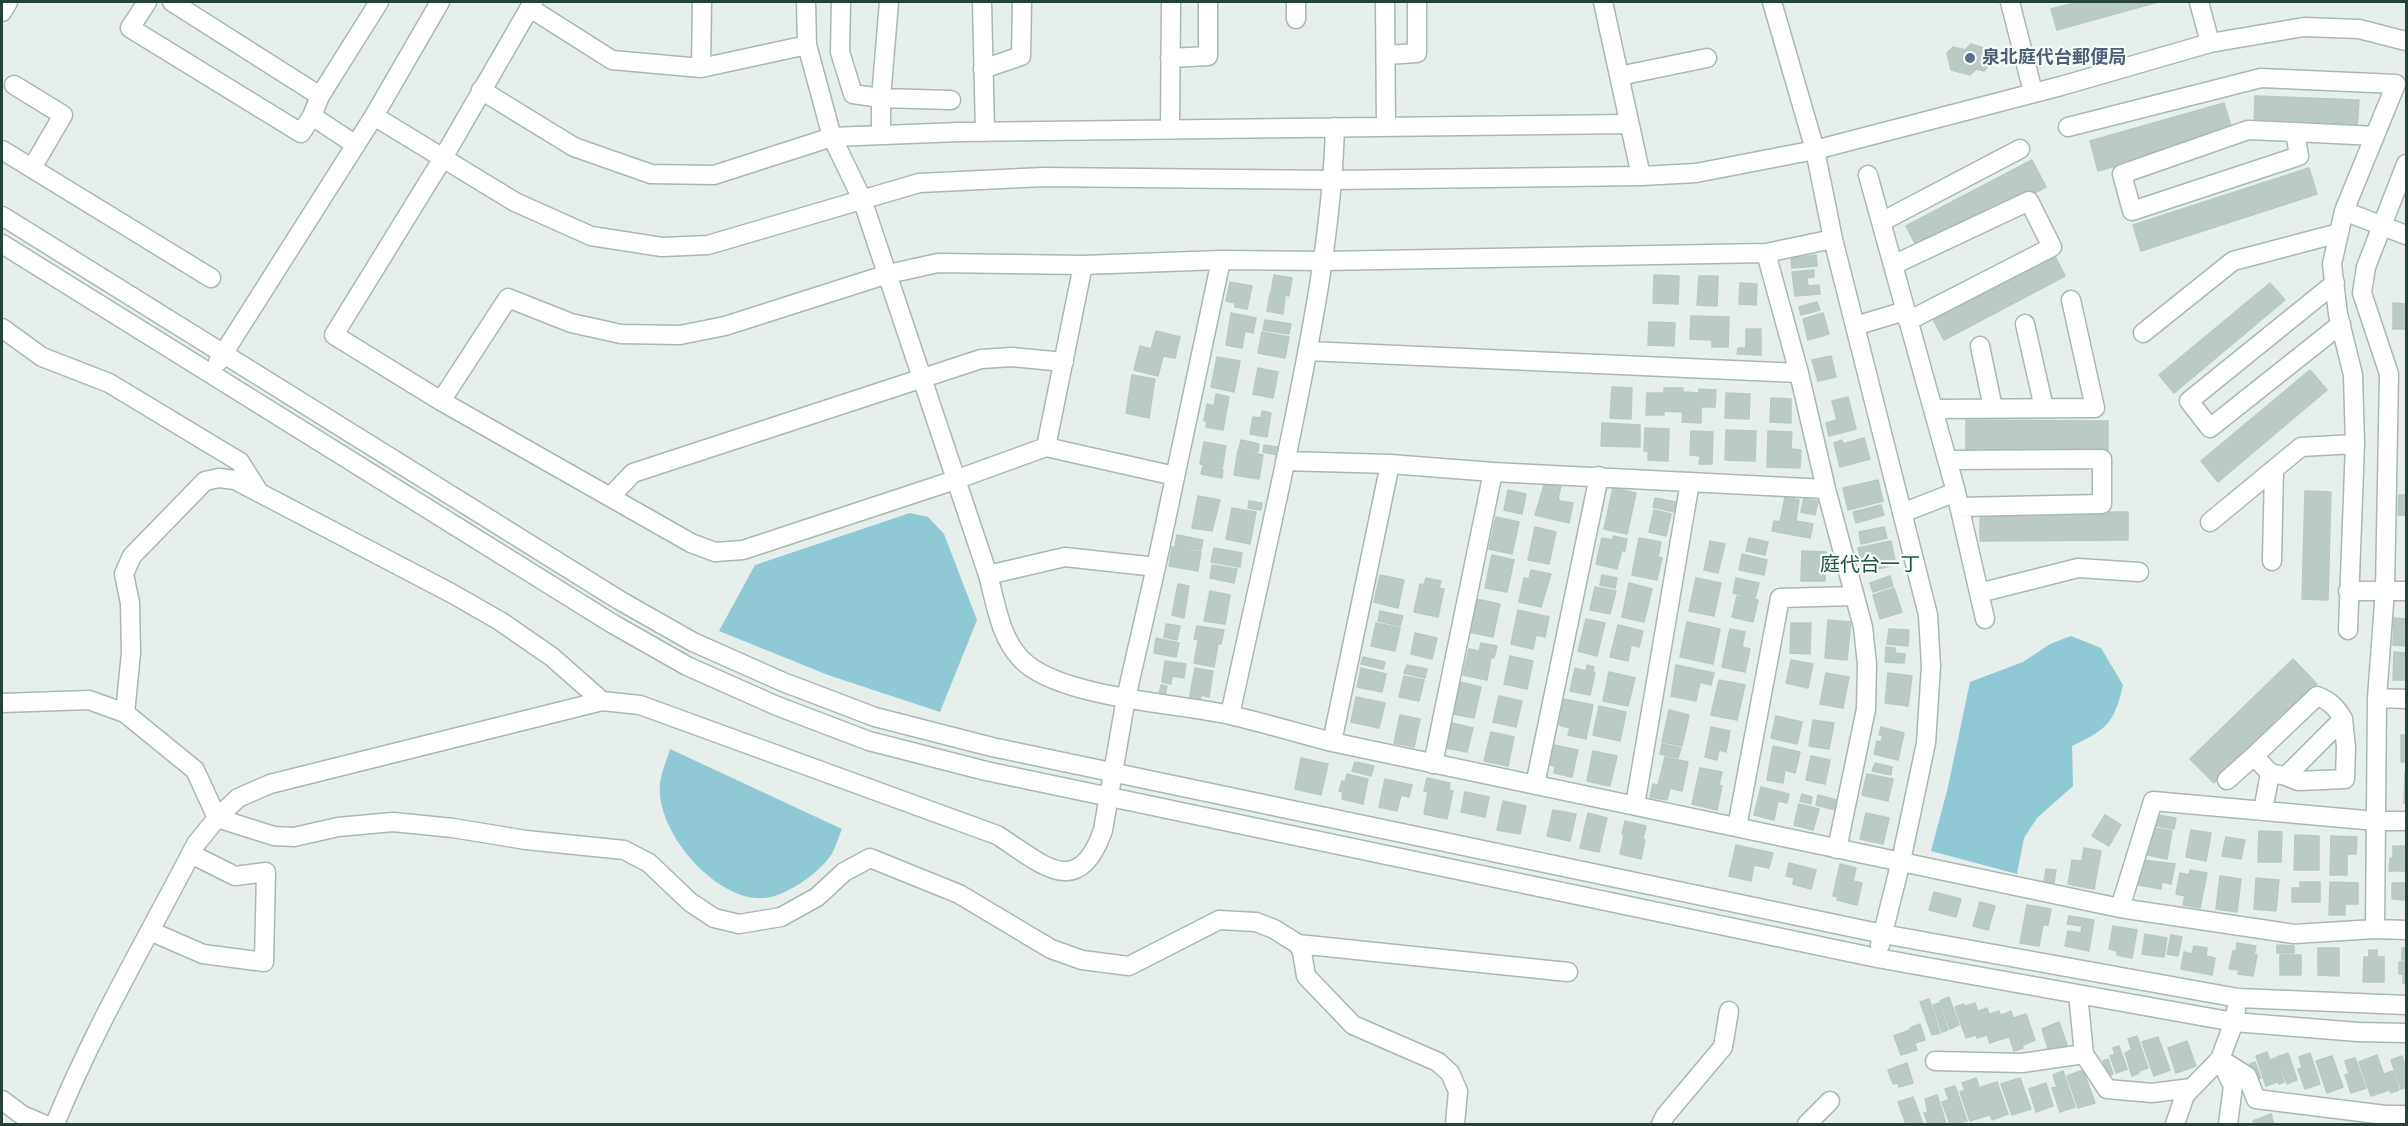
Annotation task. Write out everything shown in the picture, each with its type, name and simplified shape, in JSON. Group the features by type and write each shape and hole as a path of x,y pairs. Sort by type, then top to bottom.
{"street":[{"path":"2,12 8,2"},
{"path":"147,2 130,28 301,133 312,117 320,96 379,2"},
{"path":"172,2 320,96"},
{"path":"211,374 374,116 440,2"},
{"path":"701,68 702,2"},
{"path":"806,2 807,45 832,137 862,199 888,274 988,575 1004,634 1021,659 1042,675 1060,683 1126,698 1230,715 1332,742 1433,764 2120,908 2294,934 2375,929 2406,930"},
{"path":"841,2 840,52 853,94 881,98 951,100"},
{"path":"881,135 881,98 889,2"},
{"path":"982,2 985,132"},
{"path":"984,69 1021,56 1022,2"},
{"path":"1170,129 1171,2"},
{"path":"1170,58 1208,56 1208,2"},
{"path":"1385,2 1386,127"},
{"path":"1386,55 1417,53 1417,2"},
{"path":"1603,2 1641,176"},
{"path":"1772,2 1815,150 1833,239 1928,615 1930,666 1926,743 1901,861 1877,958"},
{"path":"2010,2 2033,92"},
{"path":"2199,2 2210,43"},
{"path":"807,45 701,68 612,60 531,5 443,158 334,335 441,401 609,497 691,543 715,552 743,550 956,480 1046,447 1175,476"},
{"path":"374,116 515,202 591,236 662,247 708,245 919,183 1031,177 1333,180 1641,176 1696,173 1815,150 2061,86 2210,43 2304,27 2359,29 2406,41"},
{"path":"1619,76 1707,58"},
{"path":"2068,127 2261,78 2396,84 2344,211 2332,264 2341,324 2353,375 2355,444 2348,630"},
{"path":"14,85 63,115 32,168"},
{"path":"481,90 574,147 651,174 714,174 832,137 985,132 1629,124"},
{"path":"312,117 356,145"},
{"path":"1230,715 1308,351 1324,261 1333,180 1335,127"},
{"path":"2295,132 2299,156 2132,211 2122,174 2248,130 2295,132 2375,136"},
{"path":"1881,222 2020,149"},
{"path":"2,150 211,278"},
{"path":"2375,929 2377,698 2385,590 2398,476 2389,374 2362,293 2366,267 2406,164"},
{"path":"1869,175 1958,499 1985,619"},
{"path":"1855,326 1907,316 2052,247 2029,201 1893,266"},
{"path":"2344,211 2406,235"},
{"path":"2,216 619,600 693,642 783,682 875,717 992,747 1883,934 2238,998 2406,1005"},
{"path":"2143,333 2233,261 2339,234"},
{"path":"441,401 508,298 571,323 621,334 680,335 725,326 888,274 938,263 1083,265 1221,260 1324,261 1766,254 1833,239"},
{"path":"2,244 603,618 687,666 777,706 869,741 986,771 1877,958 2234,1022 2358,1032 2406,1033"},
{"path":"1766,254 1799,373 1826,489 1863,627 1867,664 1866,709 1837,849"},
{"path":"55,1125 99,1029 191,854 217,818 238,798 270,784 602,701 640,705 997,835 1040,865 1058,872 1088,862 1097,848 1103,830 1126,698 1221,260"},
{"path":"1046,447 1083,265"},
{"path":"2335,283 2189,401 2211,428 2341,324"},
{"path":"1933,409 2095,408 2071,300"},
{"path":"2025,324 2044,408"},
{"path":"2,328 42,357 109,383 240,462 260,494"},
{"path":"1980,346 1993,408"},
{"path":"1308,351 1799,373"},
{"path":"609,497 633,473 981,359 1012,357 1064,362"},
{"path":"2210,522 2301,447 2355,444"},
{"path":"1902,513 1958,499 2102,504 2102,459 1947,460"},
{"path":"1285,461 1390,464 1493,472 1826,489"},
{"path":"1332,742 1390,464"},
{"path":"2272,561 2274,469"},
{"path":"1433,764 1493,472"},
{"path":"1535,785 1599,476"},
{"path":"125,713 130,653 130,603 124,574 132,556 205,480 219,478 235,480 500,621 552,657 602,701"},
{"path":"1635,805 1690,482"},
{"path":"988,575 1065,557 1156,567"},
{"path":"1979,593 2078,568 2139,572"},
{"path":"2348,591 2406,591"},
{"path":"1737,826 1780,598 1855,596"},
{"path":"2227,780 2317,696 2337,708 2343,719 2346,747 2345,779 2298,781 2278,775 2254,756"},
{"path":"2377,698 2406,699"},
{"path":"2,703 89,700 125,713 195,770 217,818 274,836 294,837 338,827 393,822 453,828 526,840 624,850 649,863 690,903 714,918 739,924 781,917 817,897 844,872 870,858 959,894 1051,950 1082,960 1129,966 1219,920 1256,922 1274,929 1298,944 1568,972"},
{"path":"2264,811 2278,775 2343,719"},
{"path":"2120,908 2153,801 2376,821 2406,821"},
{"path":"150,931 203,954 264,962 266,872 235,876 191,854"},
{"path":"1298,944 1302,952 1306,976 1353,1025 1438,1062 1450,1073 1458,1091 1455,1125"},
{"path":"2078,994 2084,1054 2107,1089 2152,1093 2191,1088"},
{"path":"2175,1125 2185,1095 2220,1059 2234,1022 2238,998"},
{"path":"1661,1125 1665,1116 1723,1047 1729,1011"},
{"path":"1935,1061 2022,1063 2084,1054"},
{"path":"2220,1059 2247,1076 2256,1099 2385,1115 2406,1115"},
{"path":"2220,1059 2233,1086 2228,1125"},
{"path":"2,1100 22,1115 43,1125"},
{"path":"1807,1125 1830,1101"}],"water":[{"path":"910,513 928,517 944,534 977,620 940,712 828,675 719,631 755,565"},
{"path":"2071,636 2101,648 2123,685 2116,709 2107,724 2101,730 2072,746 2073,786 2037,818 2024,838 2017,874 1931,851 1948,787 1970,682 2023,662 2050,644"},
{"path":"670,749 842,829 831,855 809,877 791,889 772,897 746,896 727,888 709,876 692,860 678,842 667,822 661,803 660,784"}],"building":[{"path":"2079,2 2158,2 2057,30 2051,9"},
{"path":"1971,44 1984,48 1990,64 1984,71 1976,69 1970,75 1951,70 1947,53 1953,47 1965,50"},
{"path":"2255,96 2359,100 2357,130 2254,126"},
{"path":"2224,103 2233,133 2098,171 2090,141"},
{"path":"2032,160 2046,187 1920,253 1906,226"},
{"path":"2309,168 2317,194 2141,251 2133,225"},
{"path":"2053,252 2065,276 1944,340 1931,316"},
{"path":"1816,255 1817,266 1792,268 1791,258"},
{"path":"1814,270 1814,277 1807,278 1808,286 1819,285 1820,294 1795,296 1792,272"},
{"path":"1274,275 1292,278 1289,296 1271,293"},
{"path":"1654,275 1679,276 1678,304 1653,303"},
{"path":"1699,276 1718,276 1717,306 1697,305"},
{"path":"1230,282 1252,286 1247,309 1235,307 1235,303 1226,301"},
{"path":"1740,283 1757,284 1756,305 1739,304"},
{"path":"2270,283 2285,300 2174,393 2159,375"},
{"path":"1270,294 1285,297 1283,314 1267,311"},
{"path":"1817,302 1820,310 1801,315 1799,307"},
{"path":"2393,303 2406,304 2406,329 2393,329"},
{"path":"1231,313 1256,318 1253,333 1245,331 1242,348 1226,345"},
{"path":"1823,313 1829,334 1808,340 1803,319"},
{"path":"1691,316 1729,317 1728,347 1712,347 1712,340 1690,339"},
{"path":"1265,320 1291,324 1289,334 1263,330"},
{"path":"1649,322 1675,323 1674,346 1648,345"},
{"path":"1746,329 1761,329 1761,355 1737,354 1738,348 1746,348"},
{"path":"1156,331 1180,337 1175,358 1163,356 1158,376 1134,370 1140,346 1151,349"},
{"path":"1262,332 1289,337 1285,358 1258,353"},
{"path":"1831,356 1836,377 1818,381 1812,360"},
{"path":"1217,357 1240,361 1234,392 1211,387"},
{"path":"1258,368 1278,372 1273,398 1253,394"},
{"path":"2310,370 2327,390 2218,482 2201,461"},
{"path":"1132,375 1155,379 1149,418 1126,413"},
{"path":"1612,387 1632,388 1631,419 1610,418"},
{"path":"1664,388 1683,388 1682,412 1664,411 1664,415 1646,415 1647,393 1664,393"},
{"path":"1699,389 1716,390 1715,407 1701,407 1701,423 1682,422 1684,392 1699,393"},
{"path":"1726,393 1750,394 1749,419 1725,418"},
{"path":"1216,394 1229,397 1223,430 1206,427 1207,421 1204,421 1207,404 1214,406"},
{"path":"1848,397 1856,429 1829,436 1826,423 1837,420 1832,401"},
{"path":"1771,398 1791,399 1791,423 1770,422"},
{"path":"1262,411 1271,413 1267,437 1250,434 1253,417 1261,418"},
{"path":"1966,420 2108,421 2108,453 1966,452"},
{"path":"1602,423 1640,425 1640,447 1601,446"},
{"path":"1645,428 1669,429 1668,461 1648,460 1648,451 1644,451"},
{"path":"1726,430 1756,431 1755,461 1725,460"},
{"path":"1691,431 1713,432 1712,464 1699,464 1700,456 1690,455"},
{"path":"1768,431 1792,432 1791,449 1801,450 1800,468 1767,467"},
{"path":"1864,438 1870,459 1840,467 1834,443 1842,440 1843,444"},
{"path":"1241,440 1259,444 1258,452 1239,449"},
{"path":"1204,442 1226,446 1222,468 1200,464"},
{"path":"1264,445 1278,447 1277,455 1263,452"},
{"path":"1238,450 1263,455 1259,479 1234,475"},
{"path":"1203,466 1223,470 1222,478 1201,474"},
{"path":"1878,480 1883,501 1848,510 1843,488"},
{"path":"1545,482 1561,486 1558,498 1560,501 1573,503 1569,523 1535,515"},
{"path":"1613,488 1636,493 1627,534 1604,529"},
{"path":"1508,490 1526,494 1522,514 1504,510"},
{"path":"2305,491 2331,492 2328,600 2302,599"},
{"path":"2399,495 2406,495 2406,515 2398,515"},
{"path":"1198,496 1220,500 1212,531 1192,528"},
{"path":"1785,497 1799,500 1796,521 1813,524 1810,538 1772,531 1774,521 1780,522"},
{"path":"1655,498 1676,502 1674,512 1653,507"},
{"path":"1804,498 1818,501 1815,515 1801,512"},
{"path":"1249,501 1262,503 1261,510 1248,508"},
{"path":"1881,505 1884,515 1856,523 1853,512"},
{"path":"1232,508 1256,512 1250,544 1226,539"},
{"path":"1654,510 1671,514 1666,536 1649,532"},
{"path":"2128,512 2128,540 1980,541 1980,513"},
{"path":"1496,517 1519,522 1512,554 1489,549"},
{"path":"1535,527 1556,532 1549,564 1528,560"},
{"path":"1884,527 1887,538 1861,544 1859,532"},
{"path":"1177,535 1203,540 1201,550 1175,546"},
{"path":"1613,536 1627,539 1625,551 1622,550 1617,569 1596,564 1602,538 1613,540"},
{"path":"1639,538 1661,542 1658,557 1662,558 1657,580 1632,575"},
{"path":"1749,538 1768,542 1765,555 1746,551"},
{"path":"1710,541 1725,544 1718,573 1704,570"},
{"path":"1891,541 1896,565 1863,572 1858,548"},
{"path":"1172,547 1201,552 1198,571 1169,566"},
{"path":"1214,548 1242,553 1240,567 1211,562"},
{"path":"1802,551 1826,552 1825,581 1801,581"},
{"path":"1742,554 1767,560 1764,575 1739,570"},
{"path":"1492,555 1514,560 1507,592 1485,588"},
{"path":"1212,565 1237,569 1234,583 1210,578"},
{"path":"1531,570 1551,574 1541,607 1519,602 1524,578 1529,579"},
{"path":"1380,575 1404,580 1398,608 1374,602"},
{"path":"1602,575 1617,578 1615,588 1600,585"},
{"path":"1890,576 1893,586 1873,592 1870,583"},
{"path":"1426,578 1441,581 1439,588 1444,589 1438,617 1414,612 1420,584 1424,585"},
{"path":"1696,578 1721,583 1714,616 1689,611"},
{"path":"1736,578 1759,583 1755,598 1733,593"},
{"path":"1629,583 1652,589 1644,622 1622,617"},
{"path":"1178,584 1189,586 1184,618 1172,615"},
{"path":"1595,587 1616,591 1610,614 1590,610"},
{"path":"1894,588 1902,612 1880,619 1873,595"},
{"path":"1210,591 1230,595 1225,624 1204,621"},
{"path":"1737,596 1758,600 1753,622 1732,617"},
{"path":"1476,599 1500,604 1493,637 1469,632"},
{"path":"1518,610 1549,617 1545,637 1536,635 1533,649 1511,644"},
{"path":"1380,611 1403,616 1400,626 1378,621"},
{"path":"2394,618 2406,619 2406,646 2393,645"},
{"path":"1586,619 1605,623 1597,656 1578,651"},
{"path":"1828,620 1851,622 1847,660 1825,658"},
{"path":"1687,622 1720,629 1713,664 1680,657"},
{"path":"1376,623 1400,628 1395,651 1371,646"},
{"path":"1791,623 1811,623 1810,654 1790,653"},
{"path":"1166,624 1180,626 1177,640 1164,637"},
{"path":"1618,625 1643,631 1639,647 1631,645 1628,661 1610,657"},
{"path":"1197,626 1224,630 1221,644 1194,639"},
{"path":"1730,629 1745,632 1742,647 1750,649 1745,672 1722,667"},
{"path":"1889,629 1909,630 1908,646 1887,644"},
{"path":"1415,633 1437,638 1432,659 1411,654"},
{"path":"1156,638 1179,643 1176,657 1154,653"},
{"path":"1198,641 1218,644 1214,667 1194,663"},
{"path":"1481,643 1497,646 1494,658 1491,657 1487,680 1463,675 1469,649 1479,651"},
{"path":"1886,647 1895,648 1895,653 1905,654 1904,663 1885,662"},
{"path":"2394,652 2406,653 2406,680 2393,680"},
{"path":"1510,656 1533,661 1527,689 1504,684"},
{"path":"1363,657 1385,662 1383,669 1361,664"},
{"path":"2293,659 2317,684 2214,783 2190,759"},
{"path":"1791,660 1813,664 1808,688 1786,683"},
{"path":"1165,661 1186,664 1184,678 1172,676 1171,684 1162,682"},
{"path":"1407,665 1427,669 1425,678 1404,673"},
{"path":"1587,665 1594,667 1593,672 1595,673 1590,695 1570,691 1575,668 1586,671"},
{"path":"1676,665 1714,673 1711,685 1700,682 1696,701 1671,696"},
{"path":"1195,668 1213,671 1209,697 1201,695 1200,702 1189,700"},
{"path":"1361,668 1386,674 1382,692 1357,687"},
{"path":"1609,672 1635,678 1628,706 1603,701"},
{"path":"1826,673 1849,677 1843,708 1820,704"},
{"path":"1888,673 1912,676 1908,706 1885,703"},
{"path":"1404,676 1424,680 1419,701 1399,697"},
{"path":"1719,680 1745,685 1737,720 1711,715"},
{"path":"1460,682 1481,687 1474,718 1453,714"},
{"path":"1161,685 1167,686 1165,696 1159,695"},
{"path":"1499,696 1522,701 1516,727 1493,722"},
{"path":"1356,697 1385,703 1379,728 1351,722"},
{"path":"1564,699 1593,705 1586,739 1568,735 1570,728 1559,725"},
{"path":"1599,706 1626,712 1620,741 1593,735"},
{"path":"1669,710 1689,715 1682,746 1662,742"},
{"path":"1400,715 1420,719 1414,747 1394,743"},
{"path":"1776,716 1802,722 1797,744 1771,738"},
{"path":"1813,720 1834,723 1829,749 1809,746"},
{"path":"1452,723 1473,728 1467,752 1446,748"},
{"path":"1711,727 1730,731 1726,752 1719,750 1717,760 1705,757"},
{"path":"1881,727 1904,733 1898,760 1874,754 1877,741 1881,742 1883,736 1879,735"},
{"path":"1491,732 1514,737 1508,766 1484,761"},
{"path":"2401,735 2406,735 2406,762 2401,762"},
{"path":"1662,744 1681,748 1678,758 1660,754"},
{"path":"1554,745 1578,750 1572,777 1554,773 1555,766 1549,765"},
{"path":"1773,746 1800,752 1795,773 1785,770 1783,783 1767,780"},
{"path":"1593,751 1617,756 1610,786 1587,781"},
{"path":"1811,756 1830,760 1825,784 1806,780"},
{"path":"1665,757 1688,762 1682,791 1670,788 1667,800 1650,797 1653,784 1658,785"},
{"path":"1301,758 1328,764 1321,795 1295,789"},
{"path":"1355,762 1374,766 1371,776 1352,771"},
{"path":"1875,763 1892,767 1891,775 1872,771"},
{"path":"1700,768 1722,772 1719,785 1722,786 1717,810 1692,804"},
{"path":"2405,772 2406,803 2404,803"},
{"path":"1347,774 1368,779 1363,804 1342,799 1343,792 1339,791"},
{"path":"1867,774 1893,779 1888,801 1862,795"},
{"path":"1427,778 1450,783 1449,790 1453,791 1447,819 1424,814 1428,792 1424,791"},
{"path":"1385,779 1412,785 1409,797 1401,795 1397,811 1379,807"},
{"path":"1761,787 1789,794 1787,803 1778,801 1774,820 1754,815"},
{"path":"1465,792 1489,797 1485,817 1461,812"},
{"path":"1802,794 1812,797 1811,804 1800,801"},
{"path":"1818,795 1837,800 1835,810 1816,805"},
{"path":"1503,801 1526,806 1520,834 1497,830"},
{"path":"1799,804 1819,809 1813,830 1794,825"},
{"path":"1553,810 1576,814 1570,841 1547,836"},
{"path":"1588,813 1607,818 1599,852 1580,848"},
{"path":"1866,813 1889,818 1883,844 1860,839"},
{"path":"2105,815 2121,825 2109,846 2092,836"},
{"path":"2158,815 2176,818 2174,829 2156,826"},
{"path":"1625,821 1646,826 1643,839 1622,834"},
{"path":"2148,827 2172,831 2167,859 2143,854"},
{"path":"2191,830 2211,833 2206,861 2186,857"},
{"path":"2259,831 2282,832 2281,862 2258,862"},
{"path":"1624,835 1645,840 1641,859 1620,854"},
{"path":"2295,835 2319,836 2319,870 2294,870"},
{"path":"2331,836 2357,837 2356,854 2347,854 2347,875 2330,875"},
{"path":"2226,837 2245,840 2241,859 2222,856"},
{"path":"1736,845 1773,853 1769,868 1754,865 1751,881 1729,876"},
{"path":"2393,846 2406,846 2406,871 2389,871 2390,858 2393,858"},
{"path":"2084,848 2101,851 2094,889 2068,884 2072,860 2082,861"},
{"path":"2143,860 2175,864 2171,884 2162,882 2161,889 2139,885"},
{"path":"1789,863 1816,870 1811,889 1793,884 1794,878 1786,876"},
{"path":"1840,864 1856,868 1853,881 1862,883 1857,905 1837,900 1838,897 1833,896"},
{"path":"2046,869 2056,870 2054,883 2044,882"},
{"path":"2190,870 2207,873 2200,908 2183,905 2185,896 2176,894 2180,873 2189,875"},
{"path":"2220,876 2241,879 2237,912 2216,909"},
{"path":"2256,878 2279,880 2276,911 2254,909"},
{"path":"2300,882 2320,882 2320,902 2292,902 2292,888 2300,888"},
{"path":"2330,882 2358,883 2358,904 2345,904 2345,915 2329,915"},
{"path":"2392,883 2406,883 2406,900 2392,899"},
{"path":"1934,892 1961,899 1956,917 1929,910"},
{"path":"1980,902 1995,906 1988,930 1973,926"},
{"path":"2027,905 2051,909 2048,925 2043,925 2039,946 2020,943"},
{"path":"2069,916 2094,920 2089,951 2065,946 2068,931 2081,933 2082,926 2067,924"},
{"path":"2113,926 2137,930 2132,958 2117,955 2117,951 2109,949"},
{"path":"2145,934 2167,938 2164,957 2142,954"},
{"path":"2171,935 2182,937 2178,956 2167,954"},
{"path":"2237,943 2256,946 2254,954 2257,955 2253,976 2238,974 2239,970 2229,969"},
{"path":"2277,945 2294,946 2294,953 2277,953"},
{"path":"2194,946 2207,948 2206,956 2215,958 2212,975 2181,969 2184,952 2192,954"},
{"path":"2318,948 2339,948 2339,976 2318,975"},
{"path":"2402,948 2406,948 2406,960 2402,960"},
{"path":"2369,950 2377,950 2377,957 2384,957 2384,982 2363,982 2364,957 2369,957"},
{"path":"2280,955 2301,955 2301,975 2280,975"},
{"path":"2399,962 2406,962 2406,983 2403,983 2403,974 2399,974"},
{"path":"1949,997 1959,1025 1950,1029 1940,1001"},
{"path":"1929,999 1940,1033 1932,1035 1920,1002"},
{"path":"1939,1003 1948,1030 1942,1032 1933,1005"},
{"path":"1975,1003 1986,1035 1977,1038 1966,1006"},
{"path":"1964,1004 1975,1035 1966,1038 1955,1007"},
{"path":"1987,1008 1998,1040 1990,1043 1979,1011"},
{"path":"1999,1011 2008,1037 1999,1040 1990,1014"},
{"path":"2011,1011 2023,1048 2014,1051 2002,1015"},
{"path":"2026,1014 2035,1040 2023,1045 2014,1018"},
{"path":"2059,1022 2067,1045 2049,1052 2042,1029"},
{"path":"1920,1024 1925,1040 1915,1043 1910,1028"},
{"path":"1910,1030 1917,1050 1901,1055 1894,1036"},
{"path":"2137,1036 2148,1068 2139,1071 2128,1039"},
{"path":"2158,1037 2170,1070 2154,1076 2142,1042"},
{"path":"2187,1041 2196,1066 2176,1073 2168,1048"},
{"path":"2119,1046 2127,1069 2116,1073 2110,1056 2115,1054 2113,1048"},
{"path":"2131,1050 2139,1073 2132,1076 2125,1053"},
{"path":"2267,1052 2277,1082 2266,1086 2256,1056"},
{"path":"2288,1053 2297,1080 2287,1084 2277,1057"},
{"path":"2310,1053 2320,1084 2305,1089 2298,1069 2302,1068 2299,1057"},
{"path":"2377,1055 2389,1090 2371,1096 2359,1062"},
{"path":"2332,1056 2343,1087 2327,1093 2316,1061"},
{"path":"2402,1056 2406,1070 2406,1087 2401,1089 2391,1060"},
{"path":"2276,1058 2284,1082 2279,1084 2271,1060"},
{"path":"2355,1058 2366,1088 2351,1093 2345,1075 2349,1074 2345,1061"},
{"path":"2108,1059 2113,1074 2109,1076 2103,1061"},
{"path":"2255,1062 2261,1078 2255,1080 2250,1064"},
{"path":"1907,1063 1913,1083 1899,1087 1898,1083 1893,1084 1888,1070"},
{"path":"2083,1070 2095,1103 2078,1108 2067,1076"},
{"path":"2063,1071 2075,1107 2060,1112 2052,1088 2057,1087 2053,1075"},
{"path":"2393,1071 2399,1090 2391,1093 2384,1074"},
{"path":"1976,1078 1989,1115 1970,1121 1960,1092 1965,1090 1962,1083"},
{"path":"2020,1078 2031,1109 2012,1115 2001,1084"},
{"path":"1997,1082 2008,1114 1992,1120 1981,1087"},
{"path":"2046,1083 2053,1106 2036,1112 2029,1089"},
{"path":"1955,1086 1967,1121 1950,1124 1942,1102 1949,1100 1945,1089"},
{"path":"1937,1095 1946,1124 1928,1124 1924,1113 1928,1112 1925,1099"},
{"path":"1913,1097 1923,1124 1906,1124 1898,1102"},
{"path":"2271,1114 2274,1124 2255,1124 2253,1121"}],"place":[{"name":"泉北庭代台郵便局","path":"1970,58"}],"district":[{"name":"庭代台一丁","path":"1870,565"}]}
